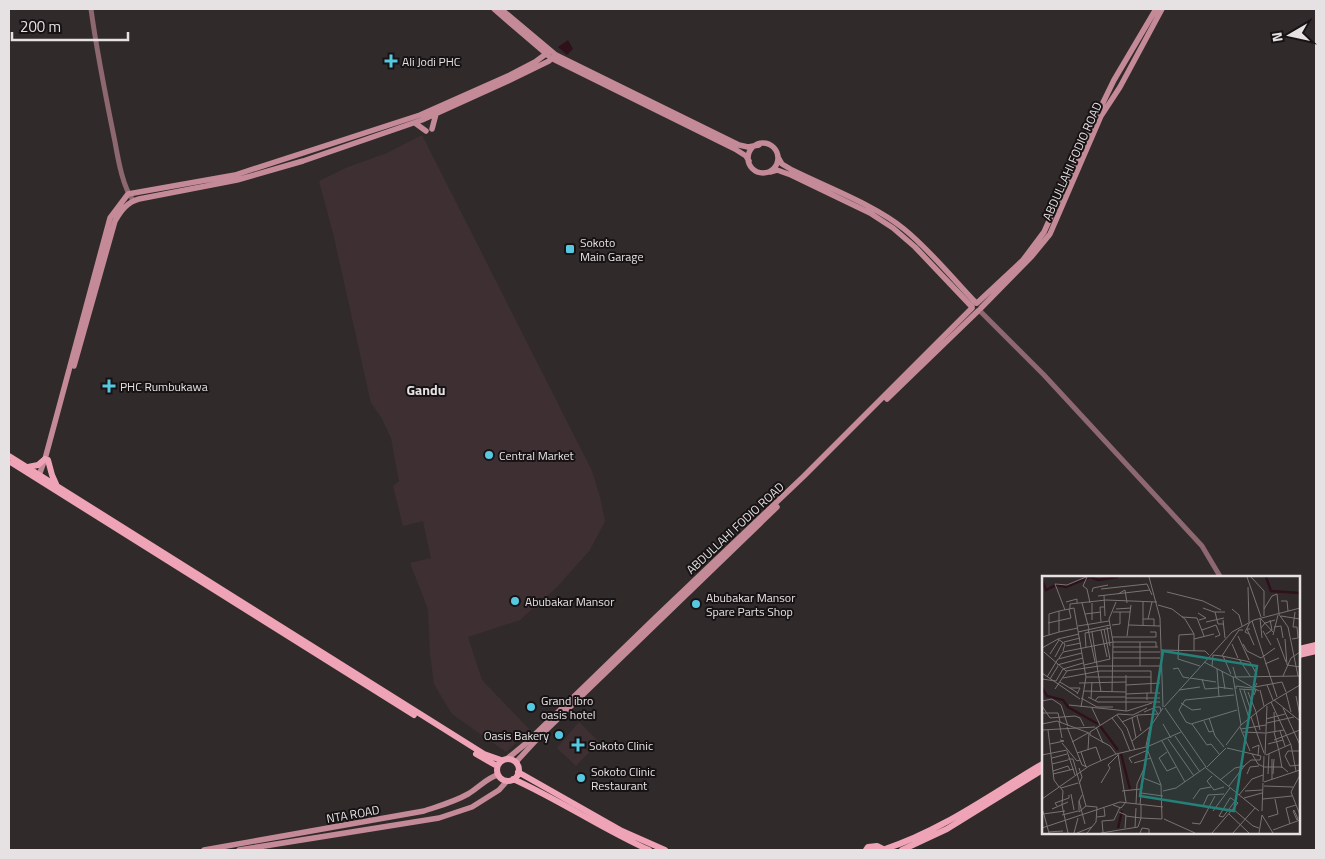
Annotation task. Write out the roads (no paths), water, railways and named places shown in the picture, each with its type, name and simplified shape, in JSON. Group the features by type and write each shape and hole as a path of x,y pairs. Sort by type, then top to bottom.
{"main road":[{"path":"494,9 551,55 735,149 746,156 757,172 778,170 882,221 915,247 976,307"},
{"path":"500,9 551,55 739,145 748,147 759,144 770,145 776,151 782,164 871,208 903,228 918,242 976,307"},
{"name":"ABDULLAHI FODIO ROAD","path":"516,762 540,736 700,584 1023,260 1044,232 1114,80 1156,9"},
{"name":"ABDULLAHI FODIO ROAD","path":"502,762 524,745 804,476 976,307 1032,256 1050,234 1101,116 1120,87 1162,9"},
{"path":"56,485 47,459 110,218 128,194 235,175 351,138 420,115 551,55"},
{"path":"41,478 115,221 124,208 133,200 236,180 415,123 508,81 551,55"},
{"path":"415,123 429,130 436,114"},
{"path":"749,161 752,149 759,144"},
{"path":"770,172 776,166 778,157"},
{"path":"9,456 28,467 41,478 502,762"},
{"path":"28,467 38,465 47,459"},
{"path":"9,461 56,485 484,754 502,762 516,762 518,772 622,831 665,850"},
{"path":"1300,649 1316,645"},
{"path":"1300,655 1316,651"},
{"path":"502,762 498,775 503,780 510,780 537,790 648,850"},
{"path":"866,850 877,846 885,850 943,825 1042,764"},
{"path":"902,850 947,829 1042,770"},
{"path":"510,780 518,772"},
{"name":"NTA ROAD","path":"204,850 424,812 455,800 484,784 490,777 498,775"},
{"name":"NTA ROAD","path":"239,850 439,818 472,807 499,790 510,780"}],"street":[{"path":"91,9 105,96 118,156 128,194 133,200"},
{"path":"976,307 1044,375 1202,546 1220,576"}],"place":[{"name":"Ali Jodi PHC","path":"391,61"},
{"name":"Sokoto Main Garage","path":"570,249"},
{"name":"PHC Rumbukawa","path":"109,386"},
{"name":"Central Market","path":"489,455"},
{"name":"Abubakar Mansor","path":"515,601"},
{"name":"Abubakar Mansor Spare Parts Shop","path":"696,604"},
{"name":"Grand ibro oasis hotel","path":"531,707"},
{"name":"Oasis Bakery","path":"559,735"},
{"name":"Sokoto Clinic","path":"578,745"},
{"name":"Sokoto Clinic Restaurant","path":"581,778"}],"district":[{"name":"Gandu","path":"426,389"}]}
